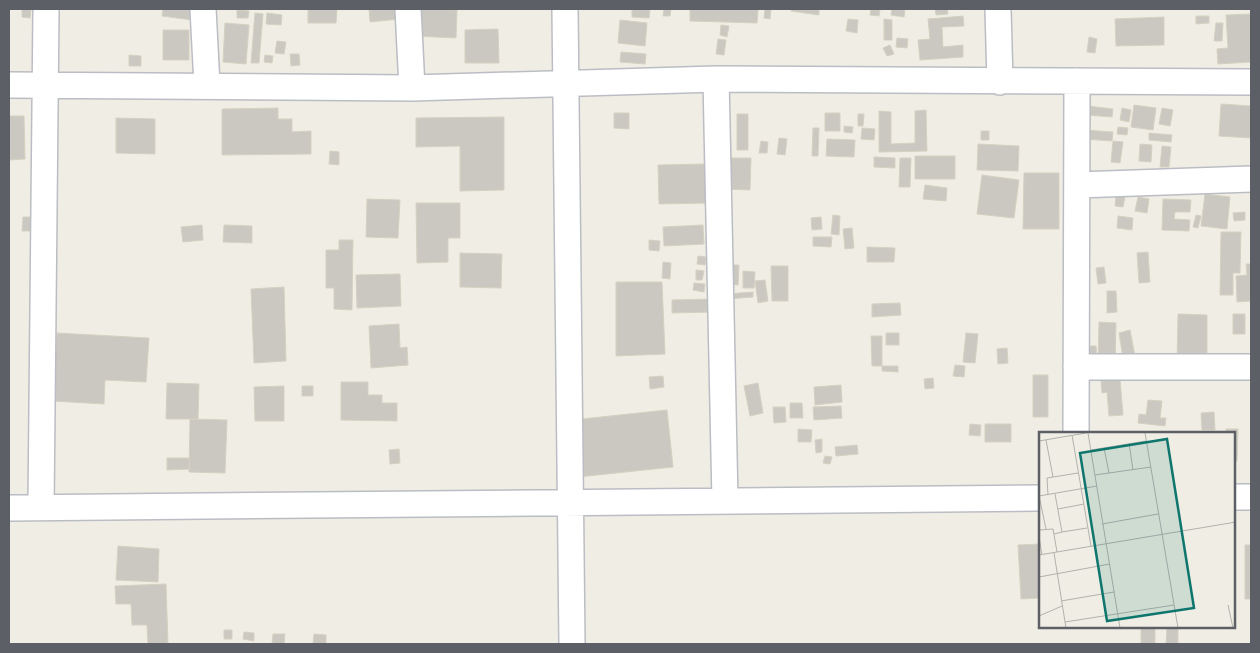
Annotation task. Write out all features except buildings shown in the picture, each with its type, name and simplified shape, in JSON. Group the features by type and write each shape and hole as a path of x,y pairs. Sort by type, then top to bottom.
{"street":[{"path":"41,507 46,9"},
{"path":"203,9 207,85"},
{"path":"408,9 412,88"},
{"path":"565,9 572,644"},
{"path":"998,9 1000,82"},
{"path":"9,85 412,88 566,85 716,79 1251,82"},
{"path":"716,79 725,501"},
{"path":"1076,432 1077,81"},
{"path":"1077,185 1251,179"},
{"path":"1076,367 1251,366"},
{"path":"1235,497 1251,497"},
{"path":"9,508 1039,498"}]}
